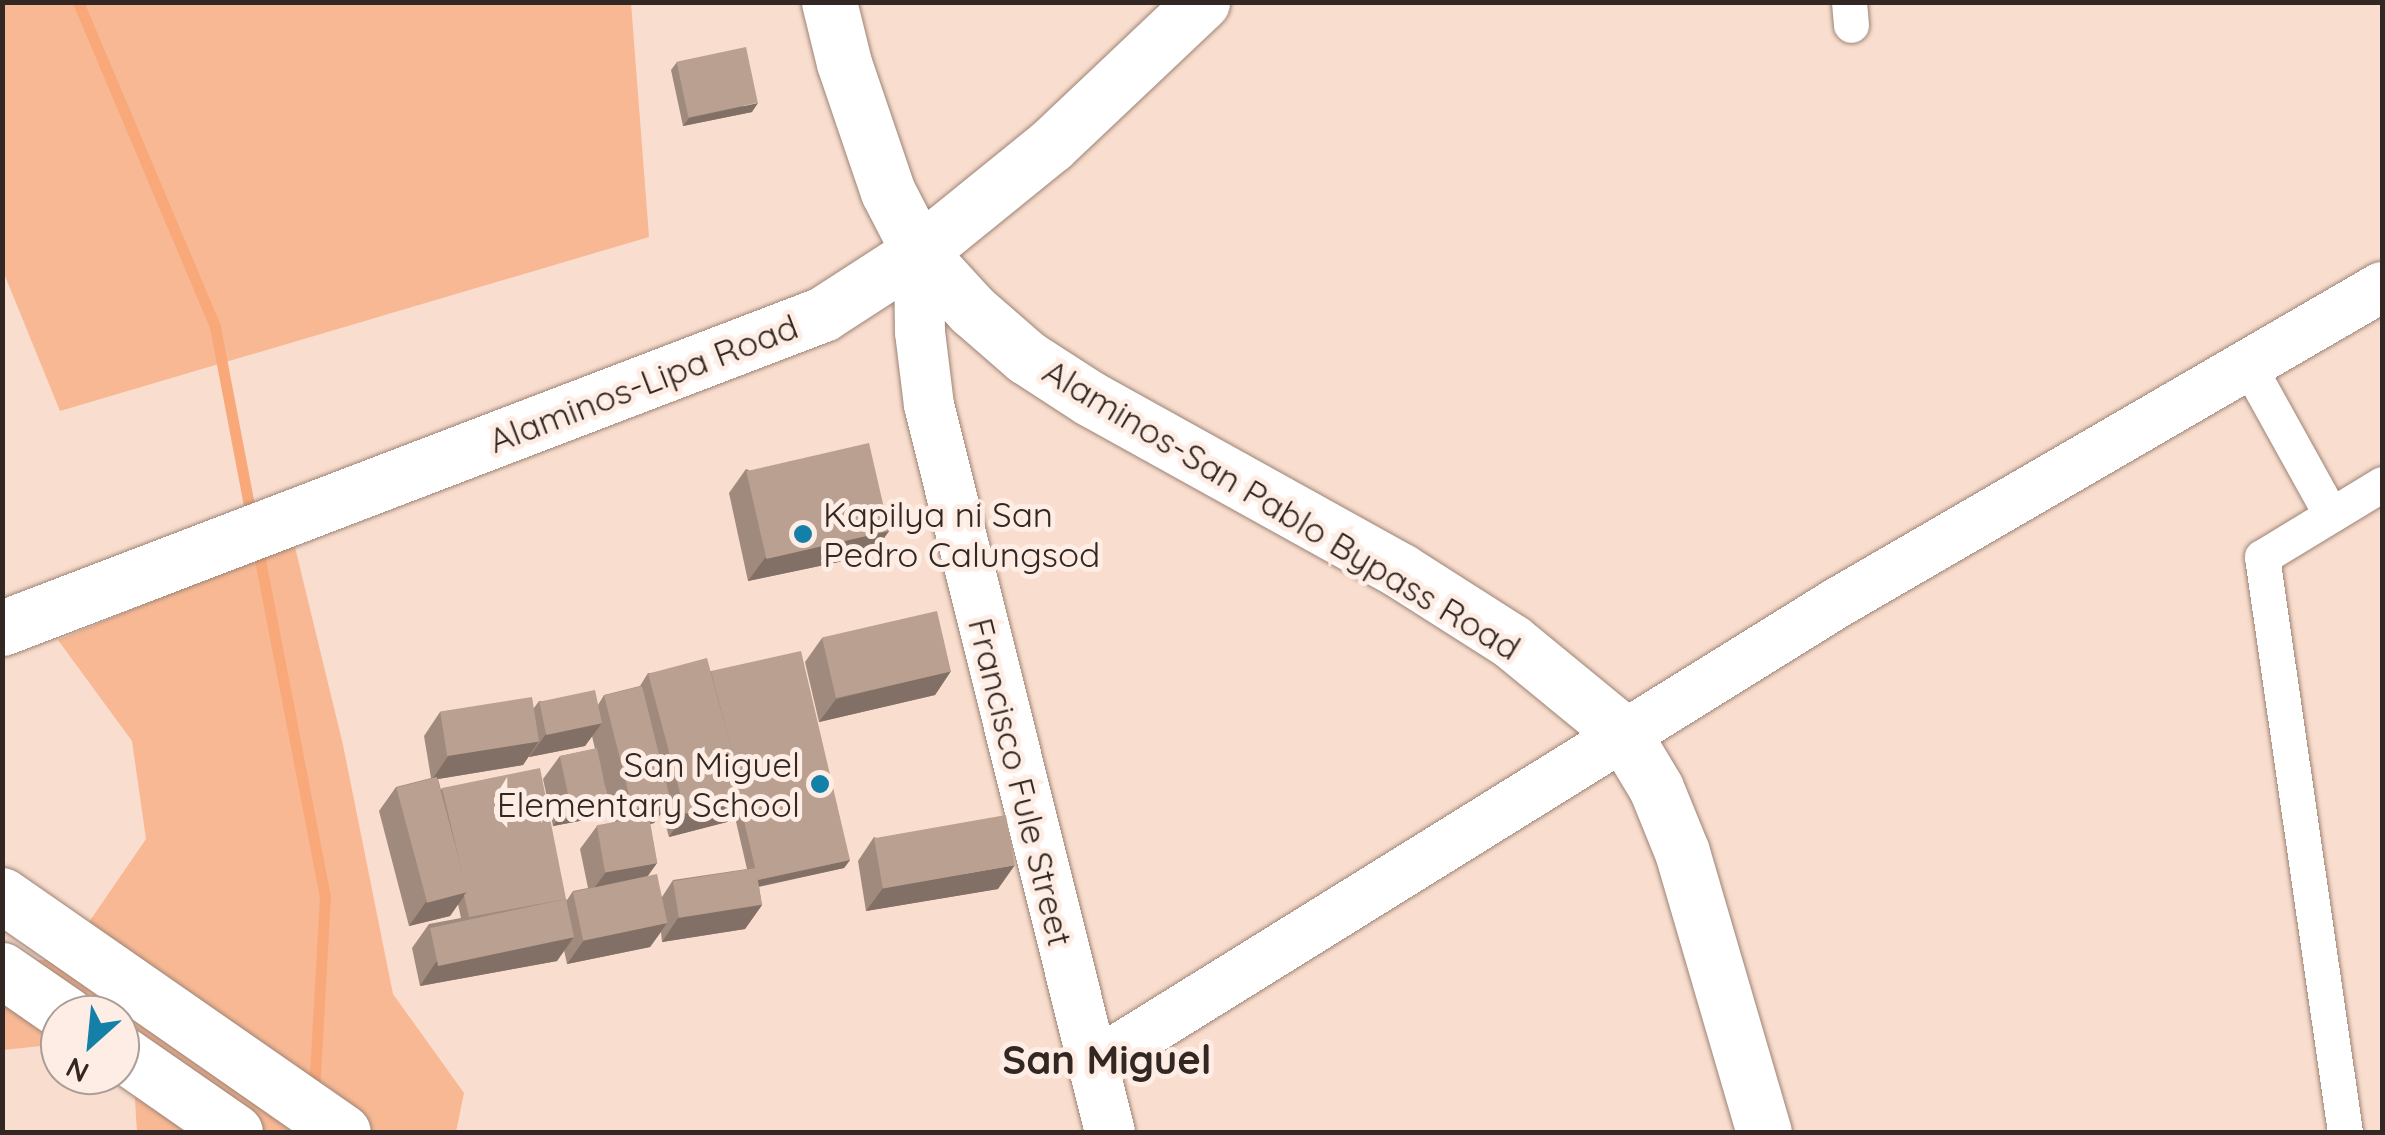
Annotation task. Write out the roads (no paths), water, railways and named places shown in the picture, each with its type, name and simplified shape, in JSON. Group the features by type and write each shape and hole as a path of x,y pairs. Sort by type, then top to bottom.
{"main road":[{"name":"Alaminos-San Pablo Bypass Road","path":"829,2 844,63 881,174 919,252 972,310 1026,357 1166,444 1401,571 1511,641 1623,734 1656,788 1682,852 1764,1132"},
{"name":"Alaminos-Lipa Road","path":"7,627 824,314 919,252 1050,145 1202,2"},
{"path":"2,894 343,1132"},
{"path":"2,970 40,996"},
{"path":"140,1066 235,1132"}],"street":[{"name":"Francisco Fule Street","path":"919,252 920,332 929,404 1110,1132"},
{"path":"1093,1064 1623,734 2382,287"},
{"path":"2248,365 2331,515"},
{"path":"2345,1132 2262,557 2382,484"}],"waterway":[{"path":"78,2 215,327 251,516"},
{"path":"257,544 325,896 314,1093"}],"place":[{"name":"Kapilya ni San Pedro Calungsod","path":"803,534"},
{"name":"San Miguel Elementary School","path":"820,784"}],"district":[{"name":"San Miguel","path":"1107,1059"}]}
